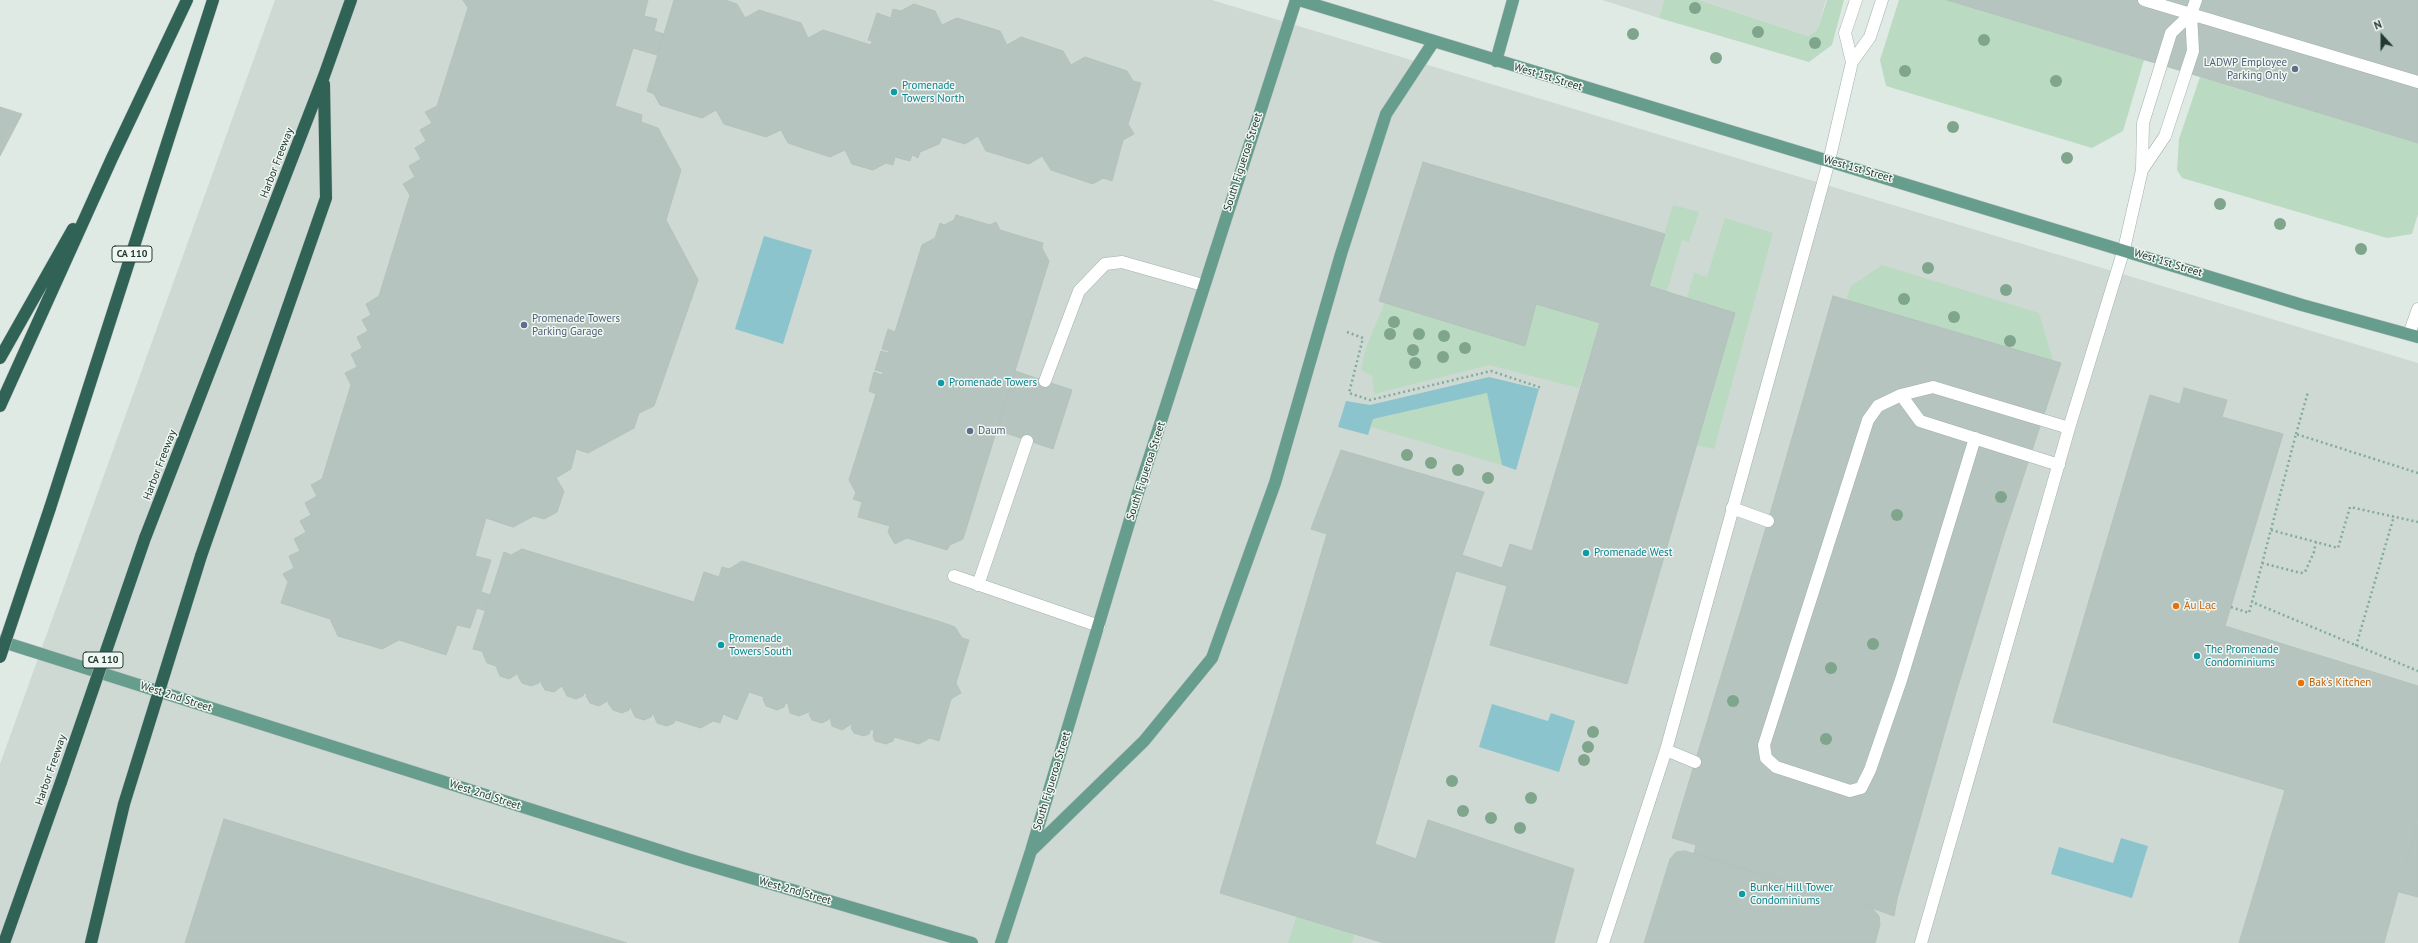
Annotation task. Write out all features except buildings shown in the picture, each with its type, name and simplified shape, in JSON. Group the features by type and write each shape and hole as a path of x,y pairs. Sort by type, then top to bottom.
{"highway":[{"path":"0,406 112,158 187,0"},
{"name":"CA 110","path":"0,657 50,508 213,0"},
{"name":"Harbor Freeway","path":"4,943 145,538 324,76 351,0"},
{"path":"91,943 124,804 201,556 326,198 324,76"},
{"path":"0,358 112,158"}],"main road":[{"name":"West 1st Street","path":"1298,0 1496,61 2124,249 2302,305 2414,335"},
{"name":"South Figueroa Street","path":"1001,943 1031,851 1203,285 1298,0"},
{"path":"1496,61 1513,0"},
{"path":"1031,851 1144,741 1212,658 1275,483 1341,254 1386,114 1428,40"},
{"name":"West 2nd Street","path":"0,641 687,859 972,943"}],"lane":[{"path":"1852,62 1845,33 1856,0"},
{"path":"1603,943 1666,750 1828,160 1852,62 1870,37 1882,0"},
{"path":"2144,0 2418,82"},
{"path":"2142,170 2165,136 2193,51 2191,14 2196,0"},
{"path":"1921,943 2069,428 2124,249 2142,170 2143,123 2171,33 2191,14"},
{"path":"1045,381 1078,291 1105,264 1122,262 1203,285"},
{"path":"2414,335 2418,309"},
{"path":"1975,438 1901,680 1870,770 1861,788 1850,791 1776,766 1766,758 1764,745 1868,420 1878,406 1902,395 1933,387 2069,428"},
{"path":"1902,395 1920,421 2059,465"},
{"path":"978,585 1027,441"},
{"path":"1732,508 1768,521"},
{"path":"954,576 1099,626"},
{"path":"1666,750 1695,762"}],"path":[{"path":"1345,332 1363,338 1349,393 1370,400 1490,371 1542,388"},
{"path":"2231,607 2250,613 2308,392"},
{"path":"2296,434 2418,473"},
{"path":"2271,530 2338,548 2350,507 2418,522"},
{"path":"2356,646 2394,516"},
{"path":"2262,563 2301,573 2305,572 2314,552 2316,541"},
{"path":"2252,602 2418,671"}],"shaded area":[{"path":"275,0 1212,0 2418,363 2418,943 0,943 0,764"},
{"path":"1602,0 1664,0 1659,18"},
{"path":"1699,0 1826,0 1817,30 1808,36"}],"green space":[{"path":"1664,0 1699,0 1808,36 1817,30 1827,0 1844,0 1832,45 1809,62 1659,18"},
{"path":"1899,0 1947,0 2144,60 2123,131 2092,148 1886,86 1880,60"},
{"path":"2200,77 2418,143 2418,214 2412,234 2387,238 2182,178 2177,170 2179,139"},
{"path":"1673,205 1699,212 1689,242 1682,240 1667,291 1649,286"},
{"path":"1725,218 1773,233 1714,449 1696,445 1735,313 1687,298 1694,273 1707,277"},
{"path":"1882,265 2039,313 2053,361 1756,836 1745,869 1709,858 1676,825 1768,521 1833,296 1846,301 1851,286"},
{"path":"1385,302 1525,346 1536,304 1600,323 1579,388 1489,365 1374,394 1372,376 1361,370 1366,348"},
{"path":"1487,393 1502,465 1371,427 1373,419"},
{"path":"1297,915 1354,934 1352,943 1288,943"}],"water":[{"path":"764,236 812,250 783,344 735,329"},
{"path":"1489,377 1539,389 1516,470 1502,465 1487,393 1373,419 1368,435 1338,427 1346,401 1370,405"},
{"path":"1492,704 1548,721 1551,713 1575,721 1559,772 1479,747"},
{"path":"2121,838 2148,846 2132,898 2051,874 2059,847 2113,863"}],"place":[{"name":"LADWP Employee Parking Only","path":"2295,69"},
{"name":"Promenade Towers North","path":"894,92"},
{"name":"Promenade Towers Parking Garage","path":"524,325"},
{"name":"Promenade Towers","path":"941,383"},
{"name":"Daum","path":"970,431"},
{"name":"Promenade West","path":"1586,553"},
{"name":"Âu Lạc","path":"2176,606"},
{"name":"Promenade Towers South","path":"721,645"},
{"name":"The Promenade Condominiums","path":"2197,656"},
{"name":"Bak's Kitchen","path":"2301,683"},
{"name":"Bunker Hill Tower Condominiums","path":"1742,894"}]}
